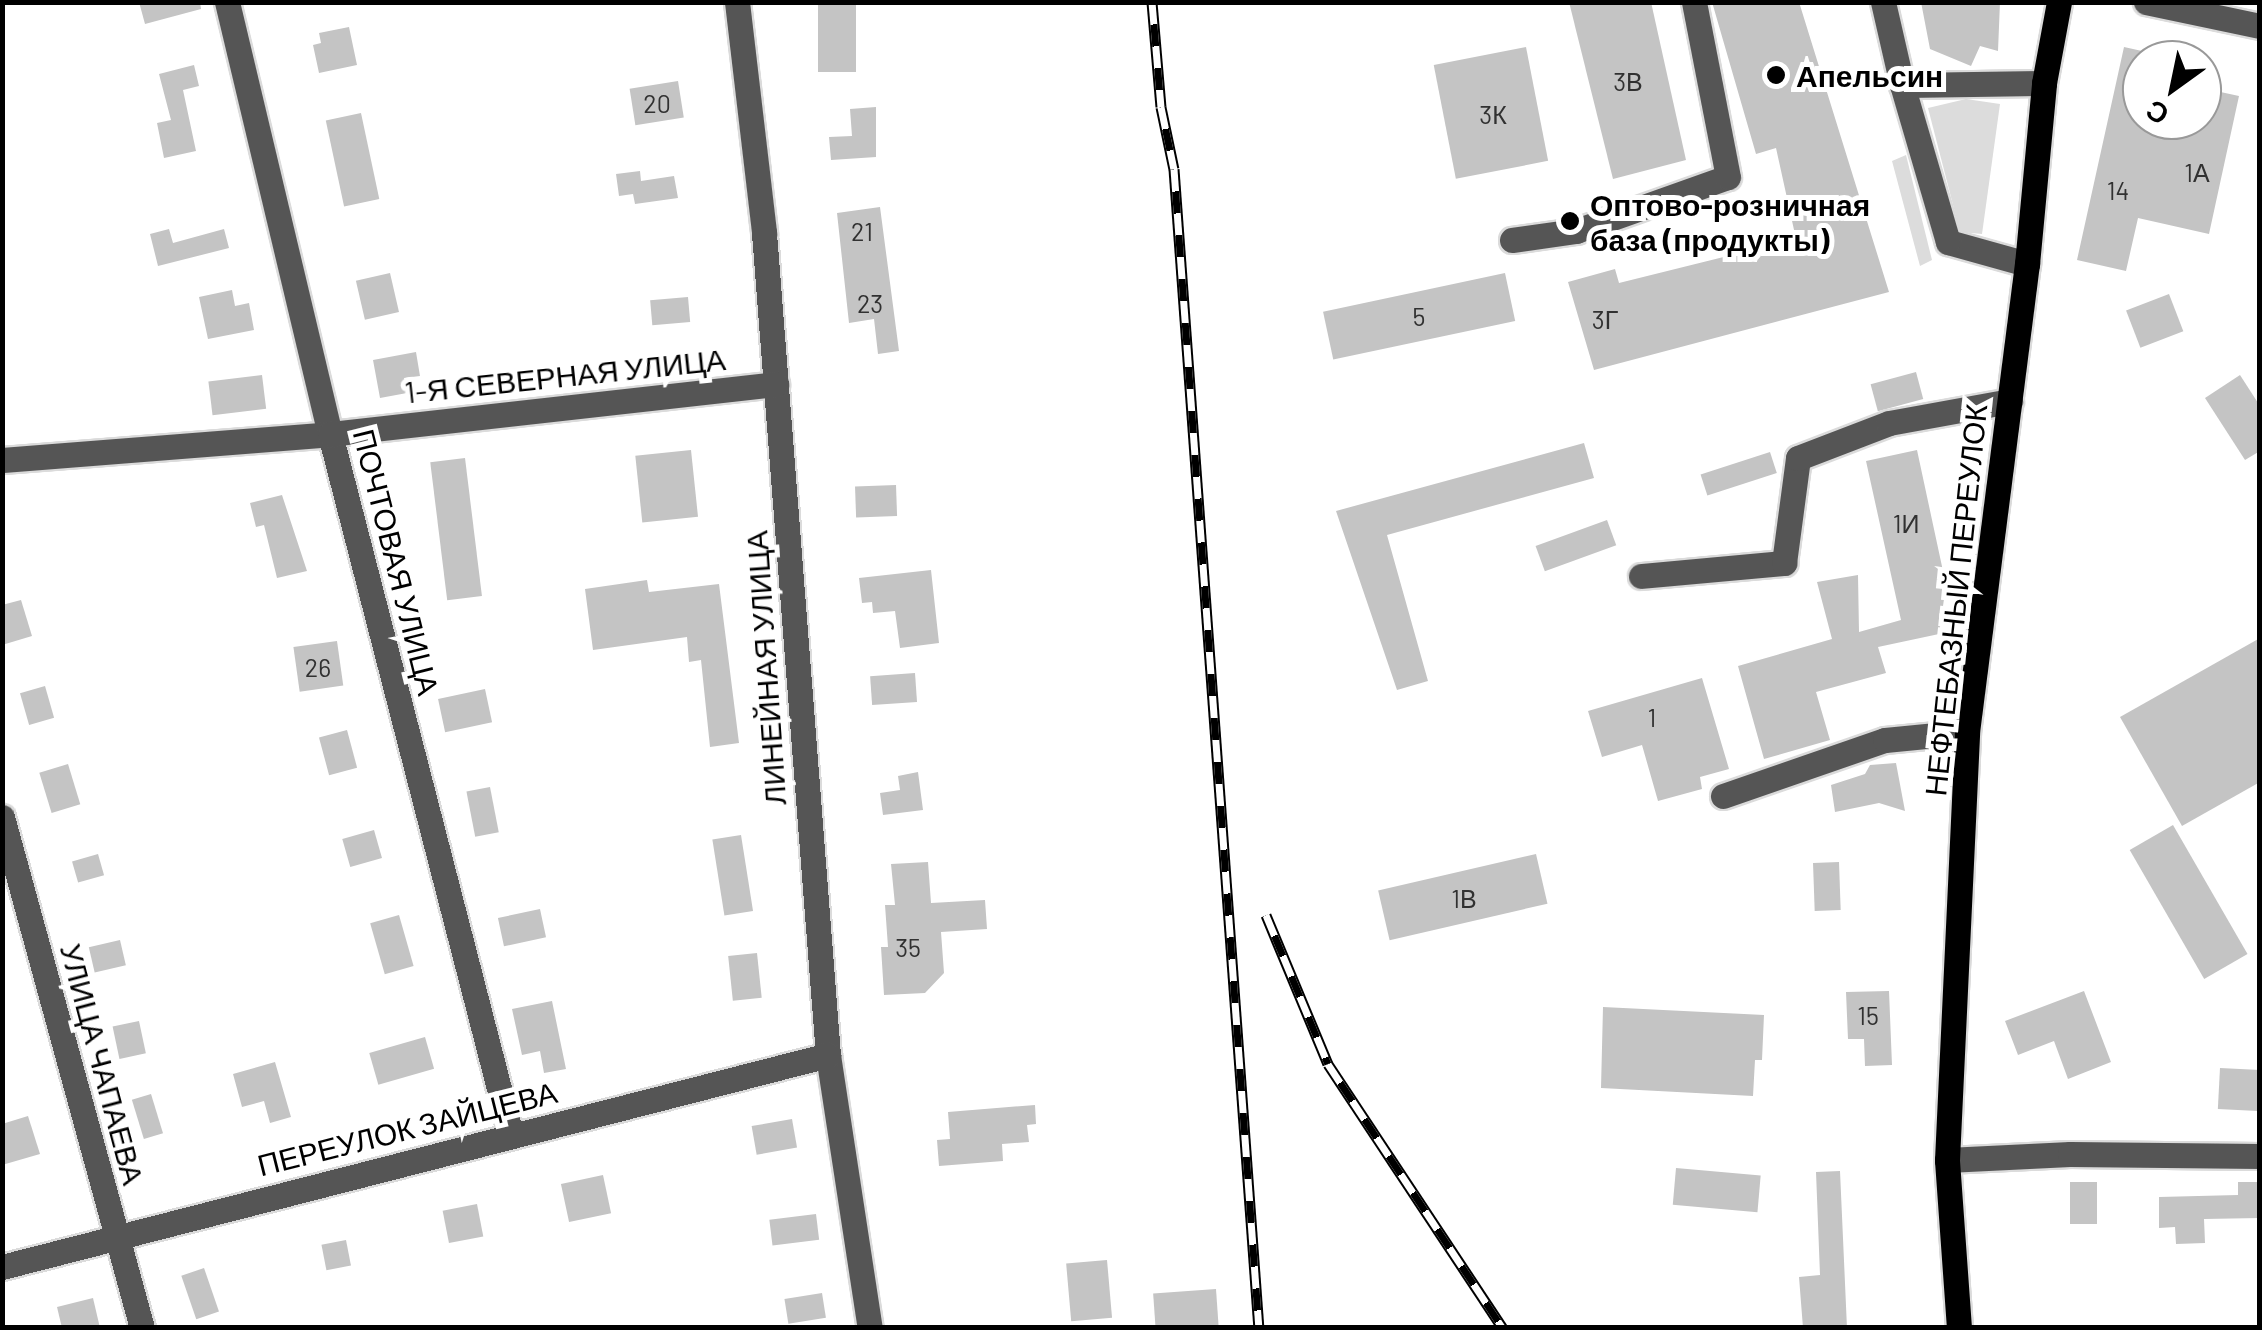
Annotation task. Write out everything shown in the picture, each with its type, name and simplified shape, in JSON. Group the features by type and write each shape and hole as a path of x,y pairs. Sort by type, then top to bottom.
{"main road":[{"name":"НЕФТЕБАЗНЫЙ ПЕРЕУЛОК","path":"1959,1328 1948,1160 1967,732 2027,264 2044,83 2058,2"}],"street":[{"name":"ПОЧТОВАЯ УЛИЦА","path":"227,2 330,434 510,1135"},
{"name":"ЛИНЕЙНАЯ УЛИЦА","path":"737,2 776,384 828,1055 870,1328"},
{"path":"1512,240 1576,231 1728,177 1694,2"},
{"path":"1884,2 1902,85 1948,242 2027,264"},
{"path":"2146,2 2260,26"},
{"path":"1902,85 2044,83"},
{"name":"1-Я СЕВЕРНАЯ УЛИЦА","path":"2,460 330,434 776,384"},
{"path":"1641,576 1784,563 1798,458 1889,423 2010,400"},
{"path":"1723,796 1885,740 1967,732"},
{"name":"УЛИЦА ЧАПАЕВА","path":"2,817 142,1328"},
{"name":"ПЕРЕУЛОК ЗАЙЦЕВА","path":"2,1267 828,1055"},
{"path":"1948,1160 2070,1154 2260,1156"}],"shaded area":[{"path":"1966,99 2000,104 1982,234 1960,232 1928,108"},
{"path":"1906,155 1932,260 1920,266 1892,161"}],"building":[{"path":"139,2 200,2 201,9 145,24"},
{"path":"818,2 856,2 856,72 818,72"},
{"path":"1569,2 1651,2 1686,160 1613,179"},
{"path":"1712,2 1799,2 1889,292 1594,370 1568,282 1615,269 1619,283 1796,239 1776,148 1756,154"},
{"path":"1921,2 2000,2 1998,51 1980,46 1971,66 1930,49"},
{"path":"349,27 357,65 319,73 313,45 321,43 319,33"},
{"path":"1526,47 1548,161 1456,179 1434,65"},
{"path":"2122,56 2122,140 2222,140 2222,92 2239,96 2209,234 2138,218 2126,271 2077,260"},
{"path":"194,65 199,86 183,90 196,151 164,158 157,123 171,120 159,74"},
{"path":"678,81 684,118 635,125 630,89"},
{"path":"876,107 876,157 831,160 829,137 852,136 850,109"},
{"path":"361,113 379,199 344,207 326,120"},
{"path":"640,171 641,181 674,176 678,198 635,204 633,194 619,196 616,174"},
{"path":"880,207 899,351 878,354 874,319 849,323 837,213"},
{"path":"169,229 173,243 224,229 229,248 158,266 150,234"},
{"path":"390,273 399,312 365,320 356,281"},
{"path":"1505,273 1515,321 1333,360 1323,312"},
{"path":"232,290 235,306 249,303 254,330 208,339 199,297"},
{"path":"2169,294 2183,331 2140,348 2126,310"},
{"path":"688,297 690,322 652,325 650,300"},
{"path":"416,352 420,376 404,378 407,393 380,398 373,360"},
{"path":"1916,372 1923,399 1878,411 1871,384"},
{"path":"262,375 266,409 213,415 208,382"},
{"path":"2240,375 2260,406 2260,451 2245,460 2205,398"},
{"path":"1584,443 1594,478 1387,535 1428,681 1397,690 1336,511"},
{"path":"691,450 698,517 642,522 635,456"},
{"path":"1917,450 1946,585 1939,634 1878,647 1886,673 1816,692 1830,740 1764,759 1738,666 1832,639 1817,582 1858,575 1859,632 1901,620 1866,461"},
{"path":"1770,452 1777,473 1707,495 1701,475"},
{"path":"465,458 482,596 447,600 430,462"},
{"path":"896,485 897,516 856,517 855,486"},
{"path":"282,495 307,571 277,578 264,525 256,527 250,503"},
{"path":"1607,520 1616,545 1545,571 1536,546"},
{"path":"931,570 939,643 900,648 895,611 873,613 872,602 862,603 859,578"},
{"path":"647,580 649,592 719,584 739,743 710,747 701,660 689,662 687,637 593,650 585,589"},
{"path":"21,600 32,636 2,645 2,605"},
{"path":"2260,638 2260,782 2182,826 2120,717"},
{"path":"337,641 343,686 300,692 293,647"},
{"path":"915,673 917,702 872,705 870,676"},
{"path":"1702,678 1729,769 1700,777 1702,789 1658,801 1642,745 1602,757 1588,711"},
{"path":"45,686 54,718 29,725 20,693"},
{"path":"485,689 492,722 445,732 438,699"},
{"path":"347,730 357,768 329,775 319,738"},
{"path":"1896,763 1905,811 1879,803 1835,812 1831,785 1865,774 1870,765"},
{"path":"68,764 80,804 52,813 39,773"},
{"path":"918,772 923,810 883,815 880,793 900,790 898,776"},
{"path":"490,787 499,832 475,837 466,792"},
{"path":"2173,825 2248,954 2204,979 2130,850"},
{"path":"374,830 382,858 350,867 342,839"},
{"path":"741,835 753,911 724,916 712,840"},
{"path":"98,854 104,875 78,883 72,861"},
{"path":"1536,854 1547,904 1390,940 1378,890"},
{"path":"928,862 931,903 985,900 987,929 941,932 944,973 925,993 884,995 881,947 888,947 885,905 895,905 891,864"},
{"path":"1839,862 1841,910 1815,911 1813,863"},
{"path":"540,909 546,937 504,946 498,918"},
{"path":"399,915 414,966 385,974 370,923"},
{"path":"120,940 126,965 95,973 89,947"},
{"path":"757,953 762,998 733,1001 728,956"},
{"path":"1889,991 1892,1065 1865,1066 1864,1039 1848,1039 1846,992"},
{"path":"2084,991 2111,1062 2068,1079 2054,1041 2018,1055 2005,1021"},
{"path":"552,1001 566,1069 544,1073 540,1051 522,1055 512,1009"},
{"path":"1603,1007 1764,1015 1762,1060 1755,1060 1753,1096 1601,1088"},
{"path":"139,1021 146,1053 119,1059 113,1027"},
{"path":"425,1037 434,1069 378,1085 369,1053"},
{"path":"275,1062 291,1117 270,1123 264,1101 242,1107 233,1074"},
{"path":"2220,1068 2260,1070 2258,1111 2218,1109"},
{"path":"151,1094 163,1133 144,1139 132,1100"},
{"path":"1035,1105 1036,1124 1027,1125 1029,1142 1002,1144 1003,1161 939,1166 937,1140 950,1139 948,1112"},
{"path":"28,1116 40,1154 2,1165 2,1124"},
{"path":"792,1119 797,1148 757,1155 752,1126"},
{"path":"1676,1168 1761,1175 1757,1212 1673,1205"},
{"path":"1840,1171 1847,1328 1803,1328 1799,1277 1820,1275 1816,1172"},
{"path":"603,1175 611,1213 569,1222 561,1184"},
{"path":"2070,1182 2097,1182 2097,1224 2070,1224"},
{"path":"2238,1182 2260,1182 2260,1218 2204,1219 2205,1243 2176,1244 2175,1227 2159,1228 2159,1197 2238,1195"},
{"path":"477,1204 483,1236 449,1243 443,1211"},
{"path":"816,1214 819,1240 773,1246 769,1220"},
{"path":"346,1240 351,1266 326,1270 321,1245"},
{"path":"1107,1260 1112,1318 1071,1321 1066,1264"},
{"path":"204,1268 219,1311 196,1319 181,1276"},
{"path":"1216,1289 1219,1328 1156,1328 1153,1293"},
{"path":"822,1293 826,1318 788,1324 784,1299"},
{"path":"93,1298 100,1328 62,1328 57,1307"}],"railway":[{"path":"1152,2 1161,107 1174,169 1259,1328"},
{"path":"1266,915 1328,1064 1503,1328"}],"place":[{"name":"Апельсин","path":"1776,75"},
{"name":"Оптово-розничная база (продукты)","path":"1570,221"}]}
